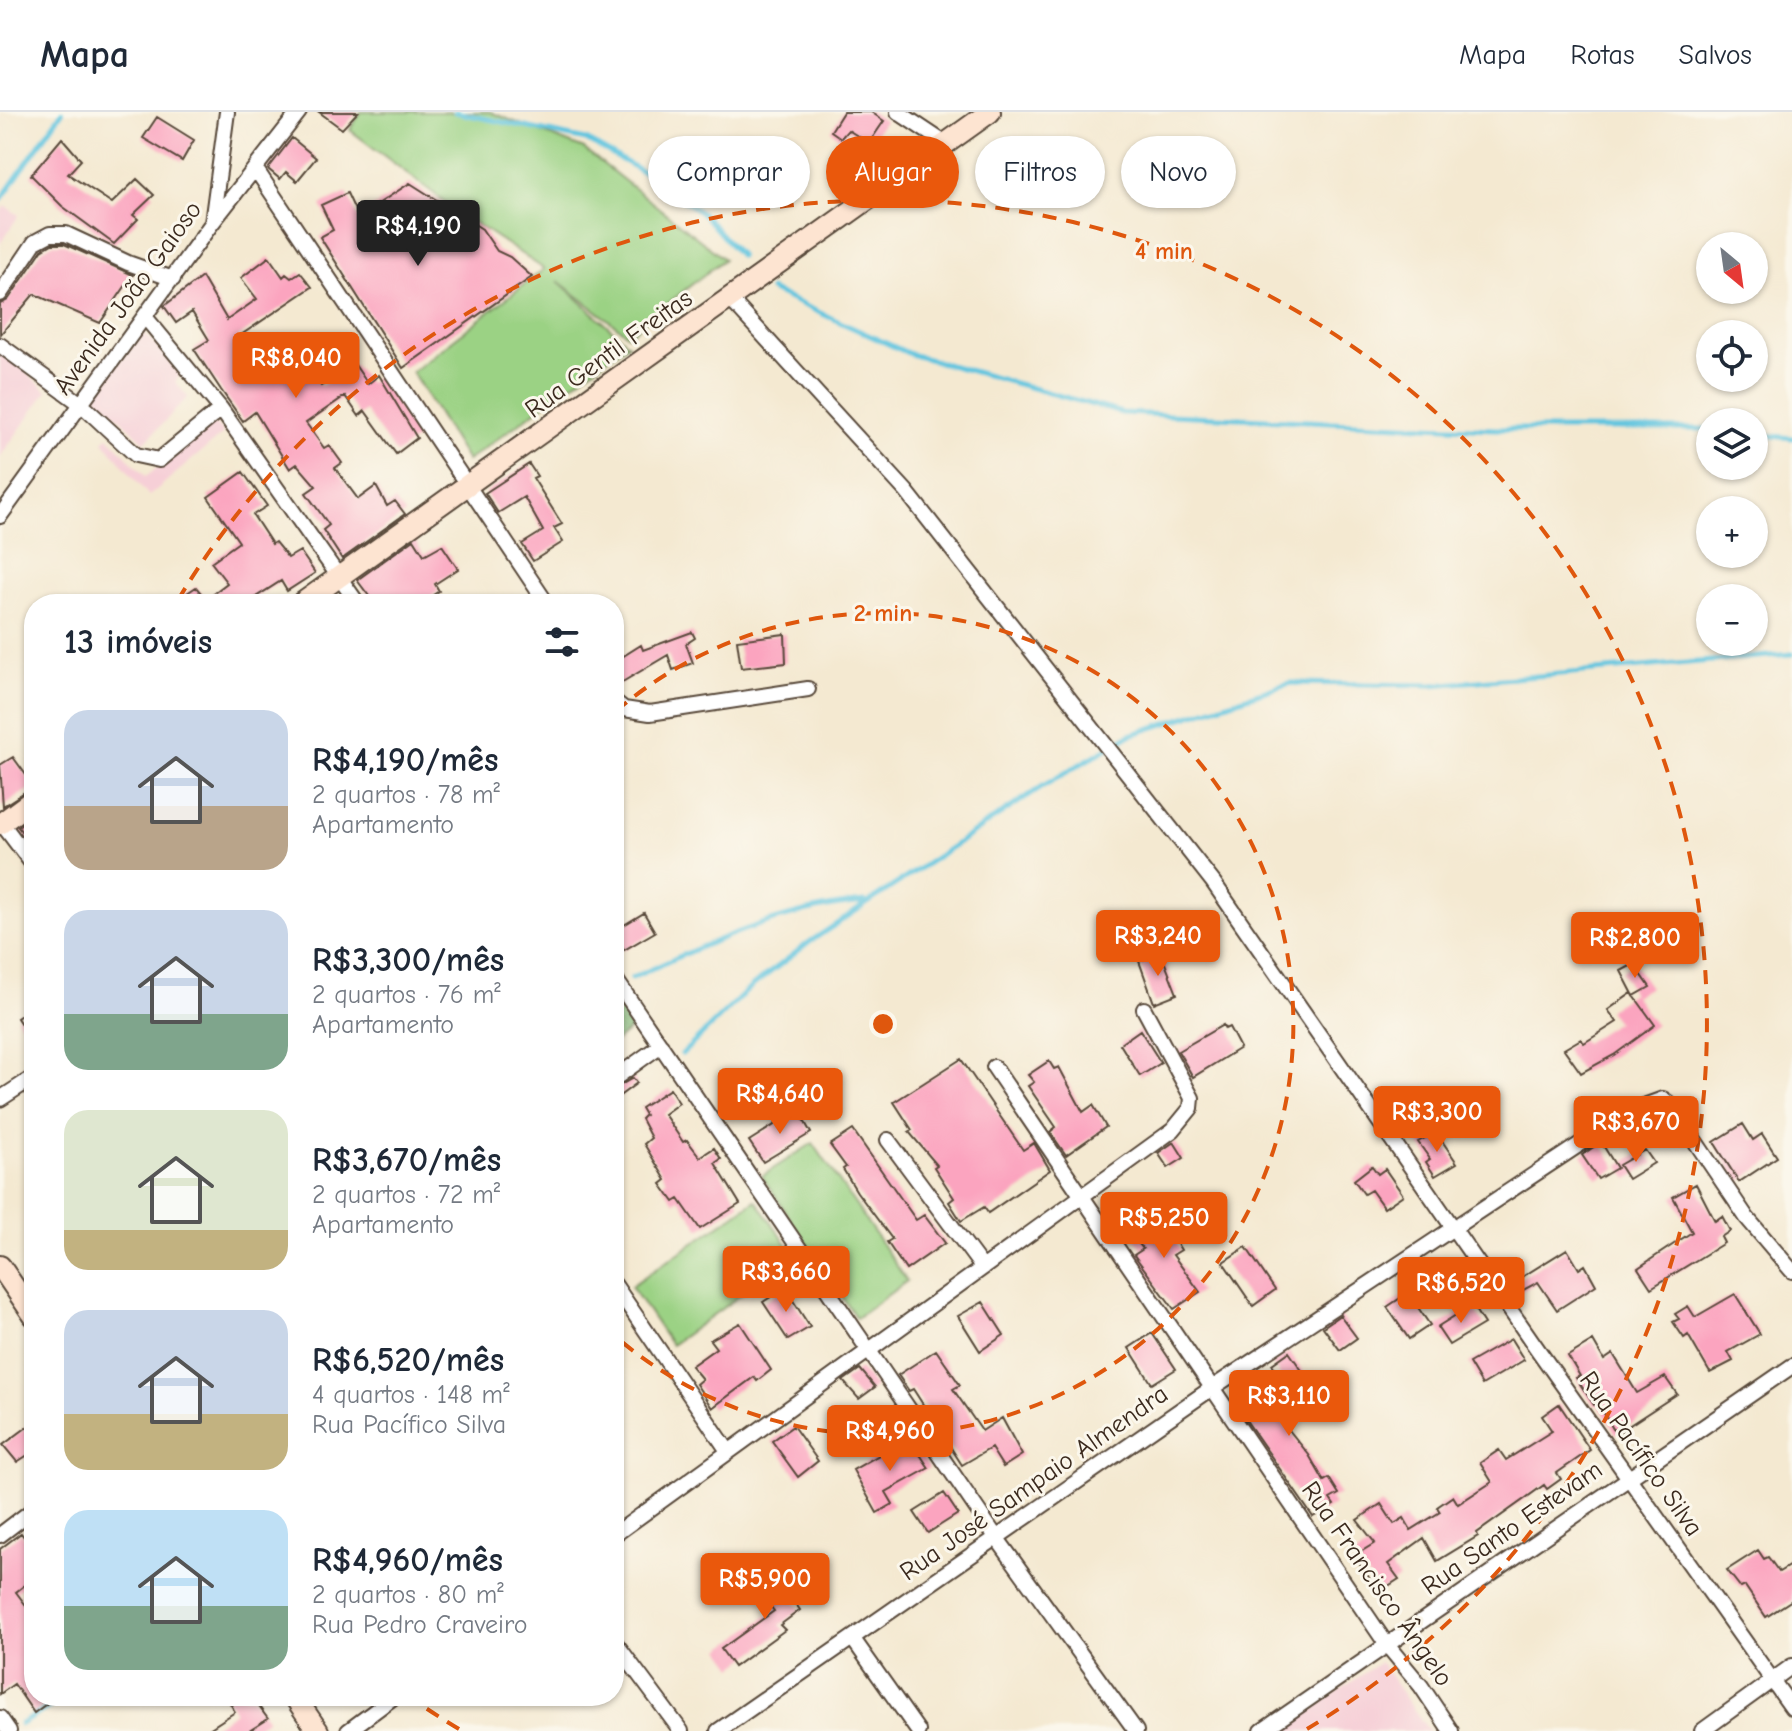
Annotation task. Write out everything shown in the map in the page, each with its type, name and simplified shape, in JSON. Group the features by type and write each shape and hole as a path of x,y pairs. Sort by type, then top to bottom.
{"main road":[{"name":"Rua Gentil Freitas","path":"957,136 990,112"},
{"name":"Rua Gentil Freitas","path":"315,594 467,489 857,208"},
{"path":"1,823 24,806"},
{"path":"0,1266 24,1301"},
{"path":"301,1706 318,1731"}],"street":[{"path":"212,223 227,112"},
{"name":"Avenida João Gaioso","path":"0,516 212,223 299,112"},
{"path":"898,112 934,136"},
{"path":"255,168 367,331 467,489 540,594"},
{"path":"0,294 35,242 50,234 66,234 128,263 173,279"},
{"name":"Rua Pacífico Silva","path":"730,299 906,491 1213,882 1627,1477 1792,1708"},
{"path":"146,318 221,409 351,594"},
{"path":"0,345 81,404 136,455 159,460 221,409"},
{"path":"624,709 650,713 808,689"},
{"path":"1,823 24,853"},
{"path":"624,991 996,1537 1136,1731"},
{"path":"624,1528 1173,1130 1191,1108 1192,1098 1144,1009"},
{"path":"624,1072 661,1045"},
{"name":"Rua Francisco Ângelo","path":"994,1067 1387,1645 1421,1686 1451,1731"},
{"path":"0,1099 24,1083"},
{"name":"Rua José Sampaio Almendra","path":"718,1731 1212,1388 1630,1111 1663,1099 1670,1104 1747,1218 1792,1271"},
{"path":"888,1140 982,1267"},
{"path":"624,1299 728,1451"},
{"name":"Rua Santo Estevam","path":"1262,1731 1792,1366"},
{"path":"0,1535 24,1517"},
{"path":"853,1639 918,1731"},
{"path":"624,1654 681,1731"},
{"path":"1702,1731 1792,1666"},
{"path":"348,1731 382,1706"},
{"path":"0,1718 9,1731"}],"shaded area":[{"path":"5,206 19,215 0,244 0,213"},
{"path":"143,331 181,374 175,382 188,397 145,442 94,394"},
{"path":"0,349 47,391 0,457"},
{"path":"212,422 224,433 149,496 103,441 108,436 146,477"},
{"path":"1380,1662 1429,1731 1282,1731"}],"green space":[{"path":"361,112 490,112 584,149 648,199 648,208 659,208 724,259 628,335 558,281 628,344 467,461 412,372 544,269 457,211 350,130"},
{"path":"624,1016 632,1028 624,1035"},
{"path":"813,1143 907,1281 856,1318 762,1176"},
{"path":"756,1200 795,1256 671,1345 631,1286"}],"building":[{"path":"319,112 358,112 342,129"},
{"path":"843,112 871,112 884,121 874,136 858,136 848,130 838,136 831,131"},
{"path":"157,117 194,140 182,161 143,138"},
{"path":"62,138 81,160 68,174 112,203 137,179 154,195 133,215 138,219 114,244 62,206 31,175"},
{"path":"292,138 316,158 297,181 286,172 280,179 268,169"},
{"path":"410,183 482,229 497,251 510,257 532,277 403,368 320,237 333,230 321,205 347,193 358,217"},
{"path":"52,244 64,244 133,275 100,323 34,294 0,335 0,304 8,300 42,250"},
{"path":"269,257 283,277 286,274 291,278 300,272 312,287 238,337 255,367 298,335 316,356 305,364 321,386 355,365 368,384 379,375 417,438 396,454 365,411 359,416 345,396 306,423 324,448 329,445 342,463 335,468 358,499 376,486 387,506 395,501 405,514 342,559 323,530 329,525 306,493 316,486 297,464 290,469 255,412 243,421 194,349 209,340 192,312 176,323 164,306 202,277 227,320 257,299 241,278"},
{"path":"529,464 537,476 533,478 562,524 554,528 563,542 533,561 522,544 543,531 524,497 498,513 485,493"},
{"path":"243,472 267,506 253,515 272,544 275,542 288,558 300,551 315,573 287,591 281,581 261,594 213,594 227,583 211,562 239,542 208,497"},
{"path":"414,539 424,555 442,545 458,569 435,584 439,591 435,594 368,594 357,580"},
{"path":"196,587 202,594 186,594"},
{"path":"692,632 695,638 686,644 693,663 673,670 668,655 624,681 624,656 641,645 643,650"},
{"path":"785,634 786,663 741,668 737,640"},
{"path":"13,757 24,772 24,792 3,806 0,765"},
{"path":"644,913 655,932 624,950 624,925"},
{"path":"1161,953 1177,994 1154,1003 1139,961"},
{"path":"1634,964 1650,987 1634,996 1621,971"},
{"path":"1632,993 1655,1025 1614,1055 1581,1073 1564,1049 1581,1039 1584,1043 1617,1022 1608,1010"},
{"path":"24,1013 24,1029 17,1018"},
{"path":"1223,1025 1225,1029 1229,1027 1240,1048 1193,1077 1178,1051"},
{"path":"1140,1030 1161,1063 1140,1076 1120,1044"},
{"path":"961,1059 1023,1150 1034,1143 1050,1170 988,1213 984,1207 961,1221 949,1202 954,1198 934,1167 937,1165 909,1132 912,1130 894,1102"},
{"path":"1049,1061 1054,1069 1059,1067 1083,1112 1093,1105 1106,1127 1066,1155 1050,1132 1056,1127 1028,1086 1034,1082 1028,1075"},
{"path":"633,1078 637,1083 624,1093 624,1083"},
{"path":"670,1089 679,1103 664,1114 683,1142 687,1140 700,1157 714,1148 721,1159 715,1163 740,1204 700,1229 679,1199 674,1202 661,1184 666,1180 644,1144 651,1138 641,1119 645,1115 641,1108"},
{"path":"798,1110 811,1133 763,1162 749,1141"},
{"path":"1650,1114 1659,1129 1639,1140 1629,1124"},
{"path":"1743,1124 1753,1140 1762,1134 1777,1157 1739,1182 1714,1142"},
{"path":"853,1130 916,1220 924,1215 945,1243 906,1270 887,1242 892,1239 857,1192 843,1169 846,1167 830,1145"},
{"path":"1436,1132 1457,1163 1435,1176 1426,1162 1430,1159 1418,1142"},
{"path":"1174,1142 1184,1158 1168,1168 1158,1153"},
{"path":"1601,1142 1617,1168 1598,1179 1582,1155"},
{"path":"1645,1150 1654,1163 1628,1179 1619,1165"},
{"path":"1372,1166 1378,1174 1385,1169 1403,1195 1384,1208 1371,1190 1364,1194 1354,1180"},
{"path":"1696,1184 1715,1221 1722,1216 1730,1231 1721,1237 1724,1243 1651,1288 1638,1268 1692,1232 1673,1197"},
{"path":"1171,1209 1179,1224 1169,1231 1181,1250 1173,1255 1200,1292 1174,1309 1134,1255 1143,1249 1132,1235"},
{"path":"1246,1247 1275,1290 1253,1306 1223,1262"},
{"path":"1567,1249 1579,1269 1585,1265 1596,1285 1557,1310 1538,1282 1512,1296 1506,1287"},
{"path":"785,1288 810,1327 788,1340 763,1302"},
{"path":"1408,1293 1430,1325 1409,1339 1387,1307"},
{"path":"1735,1294 1760,1334 1728,1352 1733,1361 1710,1373 1688,1335 1684,1338 1673,1322 1679,1319 1675,1314 1688,1306 1695,1317"},
{"path":"983,1302 1004,1335 980,1351 958,1316"},
{"path":"1472,1305 1484,1324 1449,1345 1437,1327"},
{"path":"1340,1315 1357,1338 1340,1350 1323,1327"},
{"path":"740,1323 771,1370 757,1381 754,1377 712,1408 696,1384 702,1379 691,1366 716,1348 710,1340"},
{"path":"1152,1333 1176,1369 1152,1384 1129,1348"},
{"path":"1511,1339 1524,1360 1482,1385 1469,1363"},
{"path":"1593,1341 1604,1360 1613,1354 1637,1393 1665,1377 1677,1394 1616,1434 1598,1403 1594,1405 1576,1378 1580,1376 1568,1356"},
{"path":"936,1350 960,1385 953,1389 982,1431 1002,1418 1022,1455 1003,1467 991,1448 962,1465 913,1389 909,1391 898,1375"},
{"path":"1289,1352 1310,1382 1279,1404 1284,1410 1277,1415 1309,1455 1324,1481 1329,1478 1339,1494 1330,1499 1334,1505 1313,1517 1239,1410 1282,1379 1272,1364"},
{"path":"860,1369 875,1387 859,1399 843,1381"},
{"path":"1559,1404 1590,1450 1557,1473 1561,1479 1547,1489 1544,1485 1477,1533 1478,1536 1437,1561 1424,1538 1388,1564 1399,1579 1379,1592 1354,1556 1375,1543 1357,1520 1381,1504 1394,1524 1404,1518 1411,1530 1440,1512 1437,1507 1453,1496 1458,1504 1492,1482 1480,1463 1499,1450 1506,1460 1552,1431 1542,1416"},
{"path":"793,1426 818,1461 798,1477 772,1441"},
{"path":"24,1429 24,1457 17,1462 3,1445"},
{"path":"909,1438 929,1468 886,1492 893,1504 877,1513 853,1470"},
{"path":"944,1493 958,1514 928,1533 914,1512"},
{"path":"21,1533 24,1537 24,1586 16,1592 24,1603 24,1698 14,1684 0,1694 0,1549"},
{"path":"1758,1550 1764,1559 1768,1557 1779,1572 1792,1564 1792,1600 1766,1617 1745,1586 1741,1588 1727,1570"},
{"path":"785,1571 796,1587 788,1593 800,1610 780,1625 785,1630 734,1667 721,1649 774,1611 759,1591"},
{"path":"29,1706 43,1706 34,1713"},
{"path":"232,1706 258,1706 268,1719 249,1731 206,1731 235,1712"}],"waterway":[{"path":"0,201 62,112"},
{"path":"455,112 586,140 652,177 705,216 740,256"},
{"path":"770,290 910,354 1122,413 1496,429 1696,429"},
{"path":"1768,435 1792,438"},
{"path":"682,1054 751,987 811,941 1043,786 1130,735 1290,683 1432,685 1792,654"},
{"path":"632,978 717,940 775,920 865,902"},
{"path":"21,1724 51,1706"}]}
